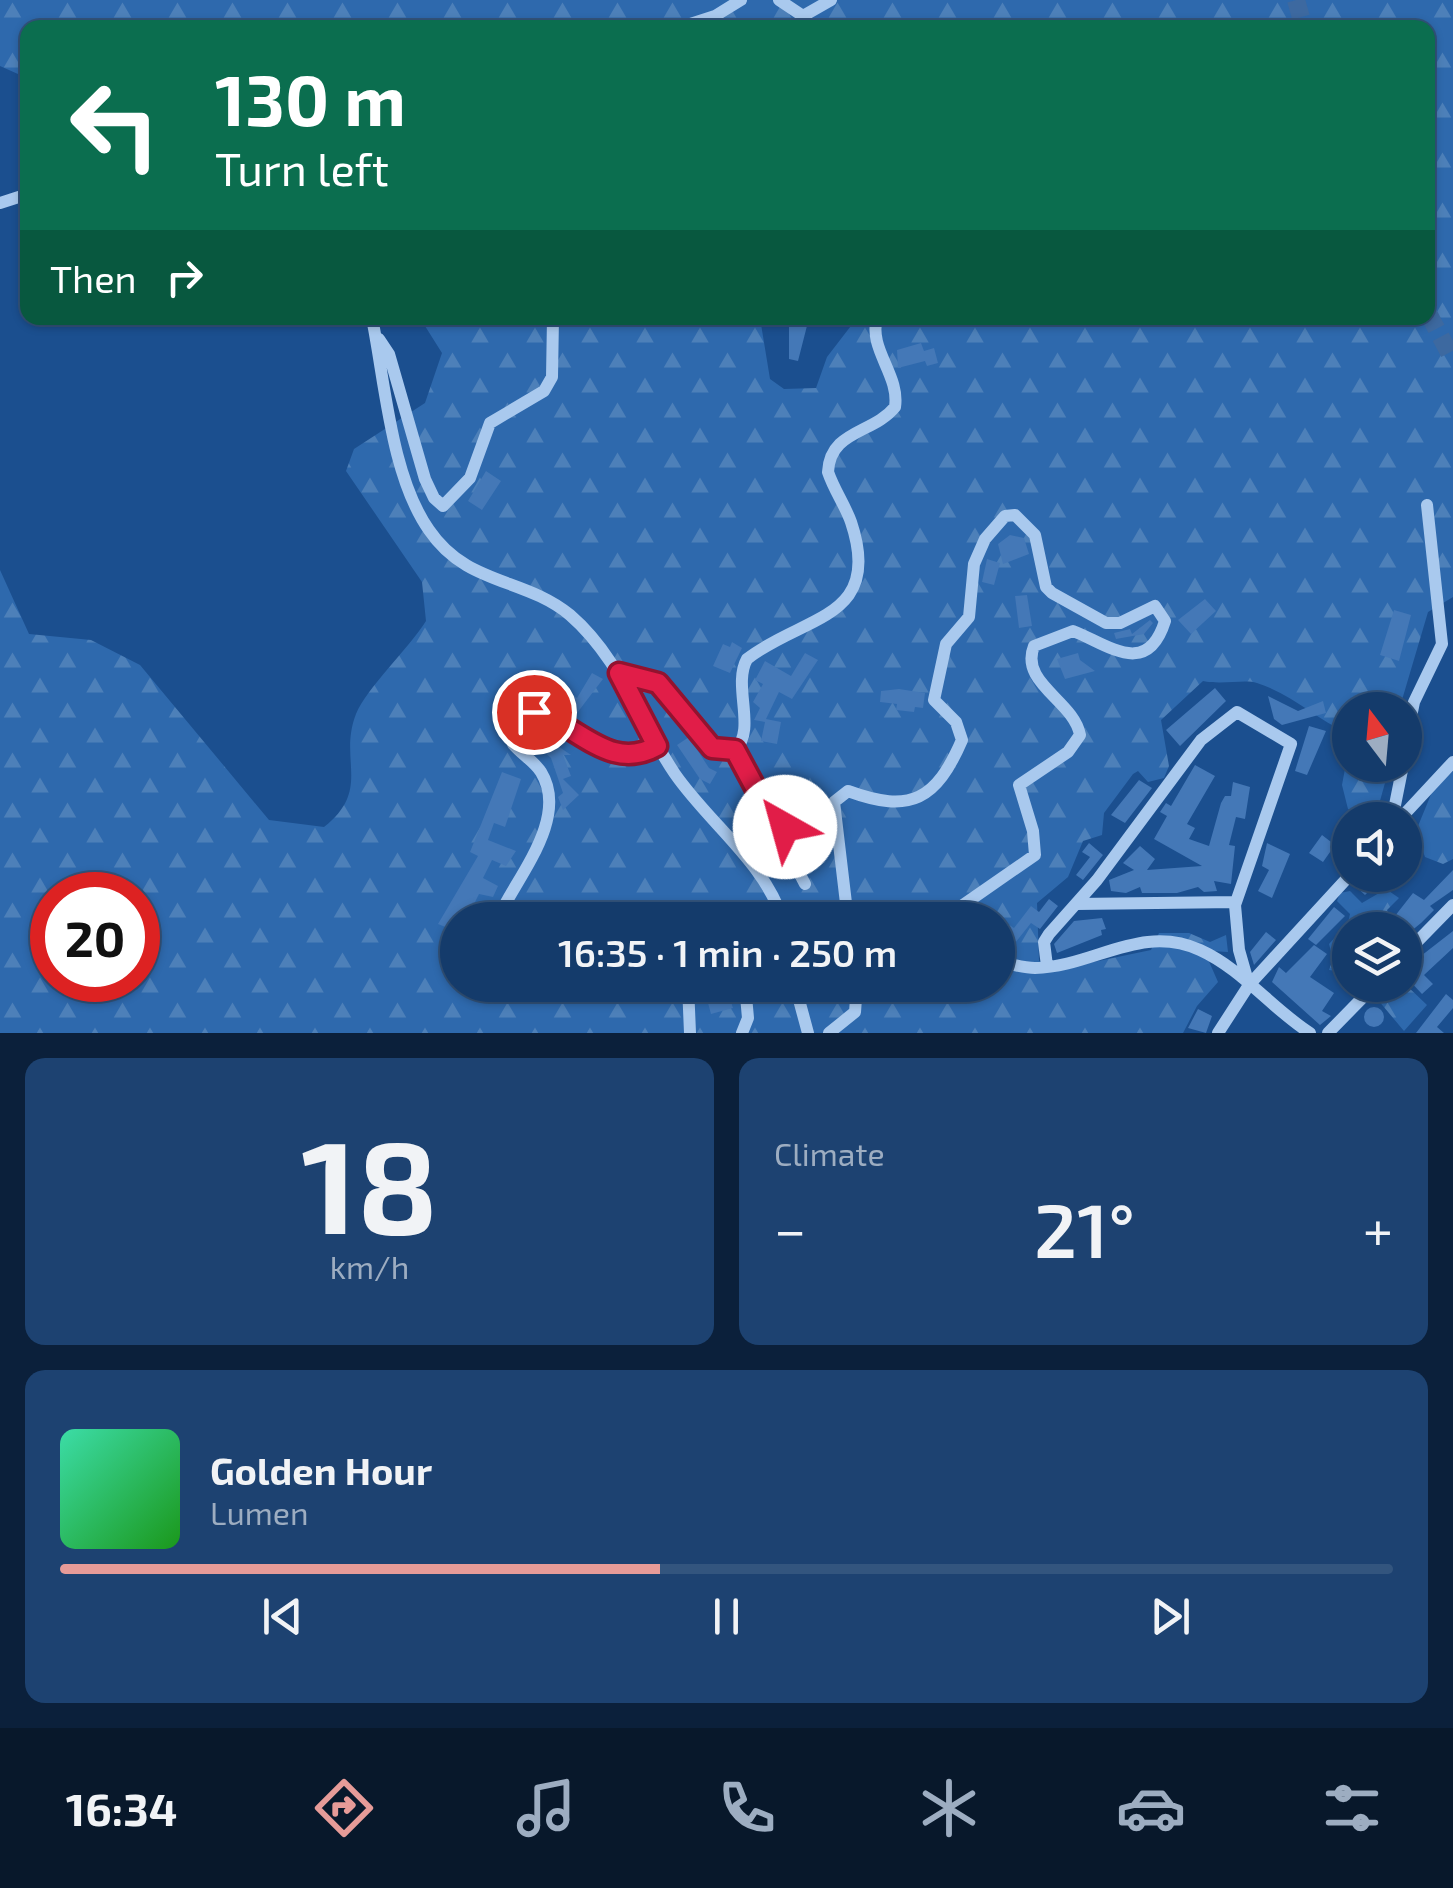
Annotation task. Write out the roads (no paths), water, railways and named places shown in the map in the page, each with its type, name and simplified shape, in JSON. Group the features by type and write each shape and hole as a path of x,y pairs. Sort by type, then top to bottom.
{"street":[{"path":"703,20 741,0"},
{"path":"779,0 802,20"},
{"path":"806,20 831,0"},
{"path":"373,325 405,477 417,512 432,534 472,572 559,607 604,650 657,746 703,814 758,872 774,902"},
{"path":"375,333 389,354 425,479 434,498 443,506 470,478 490,423 544,391 552,377 553,325"},
{"path":"735,750 744,736 740,686 747,659 837,611 854,589 858,548 828,472 828,460 840,441 895,407 896,388 875,336 877,325"},
{"path":"1419,692 1442,644 1447,616 1428,506"},
{"path":"846,902 834,802 848,791 882,803 917,798 936,789 947,775 962,740 960,726 934,700 938,672 946,644 969,618 970,580 981,547 1005,516 1015,515 1035,535 1046,587 1052,593 1106,623 1120,623 1155,606 1166,621 1149,645 1132,655 1113,653 1074,631 1034,646 1029,660 1032,670 1072,714 1080,736 1068,752 1019,785 1034,831 1035,855 967,902"},
{"path":"619,673 658,683 712,748 735,750"},
{"path":"507,902 547,819 547,785 540,770 514,744 523,717 534,712 548,716 612,754 629,756 657,746"},
{"path":"1047,966 1044,942 1201,740 1237,712 1288,740 1291,751 1236,902 1239,950 1249,985"},
{"path":"735,750 764,804 788,832 794,863 805,884"},
{"path":"1413,802 1453,762"},
{"path":"1218,1033 1249,985 1334,892"},
{"path":"1076,904 1236,902"},
{"path":"1422,937 1453,905"},
{"path":"1015,963 1047,966 1134,942 1159,940 1201,950 1310,1033"},
{"path":"689,1002 690,1033"},
{"path":"742,1033 748,1018 747,1002"},
{"path":"800,1002 808,1033"},
{"path":"829,1033 855,1012 856,1002"},
{"path":"1328,1033 1358,1002"},
{"path":"1228,1013 1232,1033"}],"tunnel":[{"path":"1296,0 1302,20"},
{"path":"1434,325 1453,360"}]}
